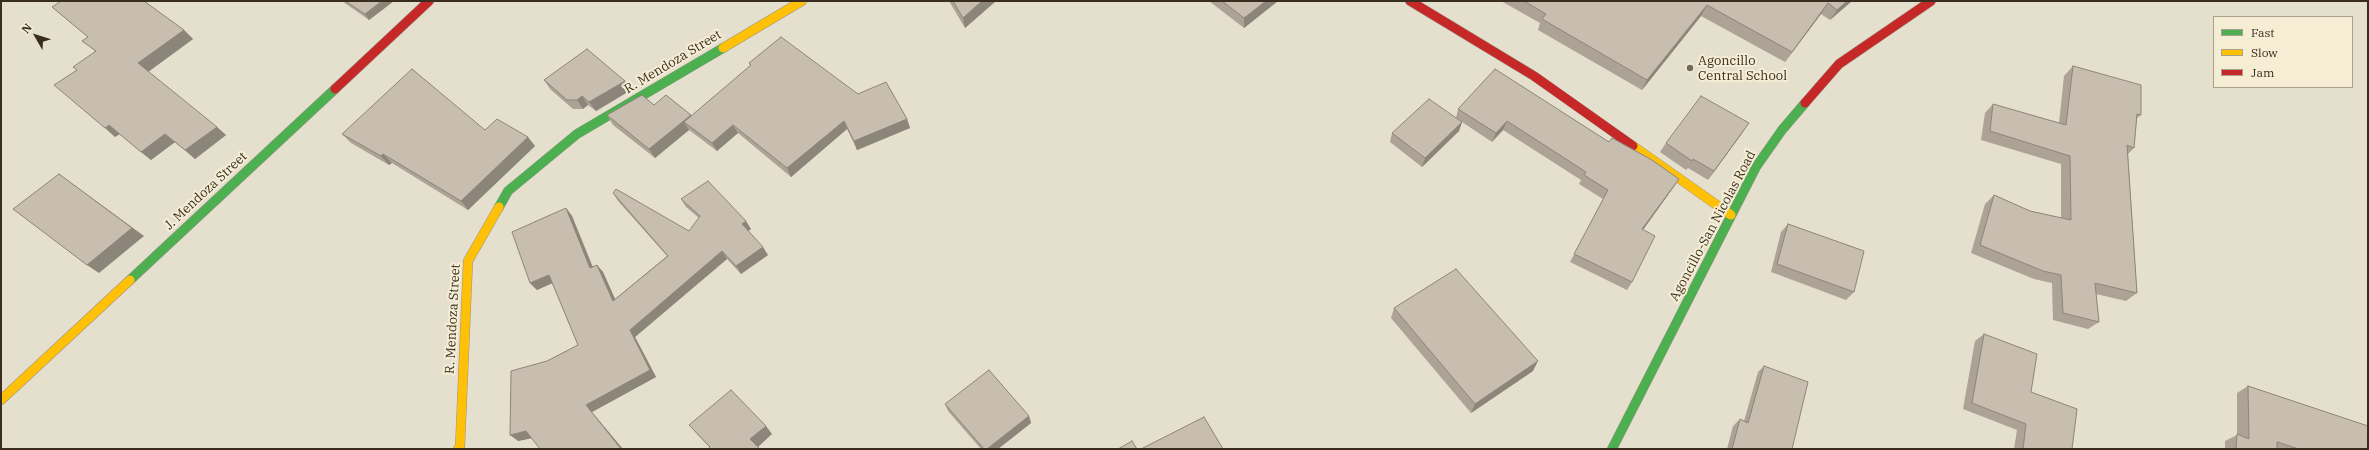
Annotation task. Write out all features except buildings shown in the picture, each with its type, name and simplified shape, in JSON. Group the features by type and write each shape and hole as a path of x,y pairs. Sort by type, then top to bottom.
{"main road":[{"name":"J. Mendoza Street","path":"1,400 429,1"},
{"name":"R. Mendoza Street","path":"458,449 460,447 468,261 508,191 577,134 802,1"},
{"path":"1410,1 1534,76 1731,215"},
{"name":"Agoncillo-San Nicolas Road","path":"1612,449 1756,167 1782,130 1839,64 1931,1"}],"traffic: fast":[{"path":"499,207 508,191 577,134 723,48"},
{"path":"130,280 335,89"},
{"path":"1612,449 1756,167 1782,130 1805,103"}],"traffic: slow":[{"path":"723,48 802,1"},
{"path":"1633,146 1731,215"},
{"path":"458,449 460,447 468,261 499,207"},
{"path":"1,400 130,280"}],"traffic: jam":[{"path":"335,89 429,1"},
{"path":"1410,1 1534,76 1633,146"},
{"path":"1805,103 1839,64 1931,1"}],"place":[{"name":"Agoncillo Central School","path":"1690,68"}]}
